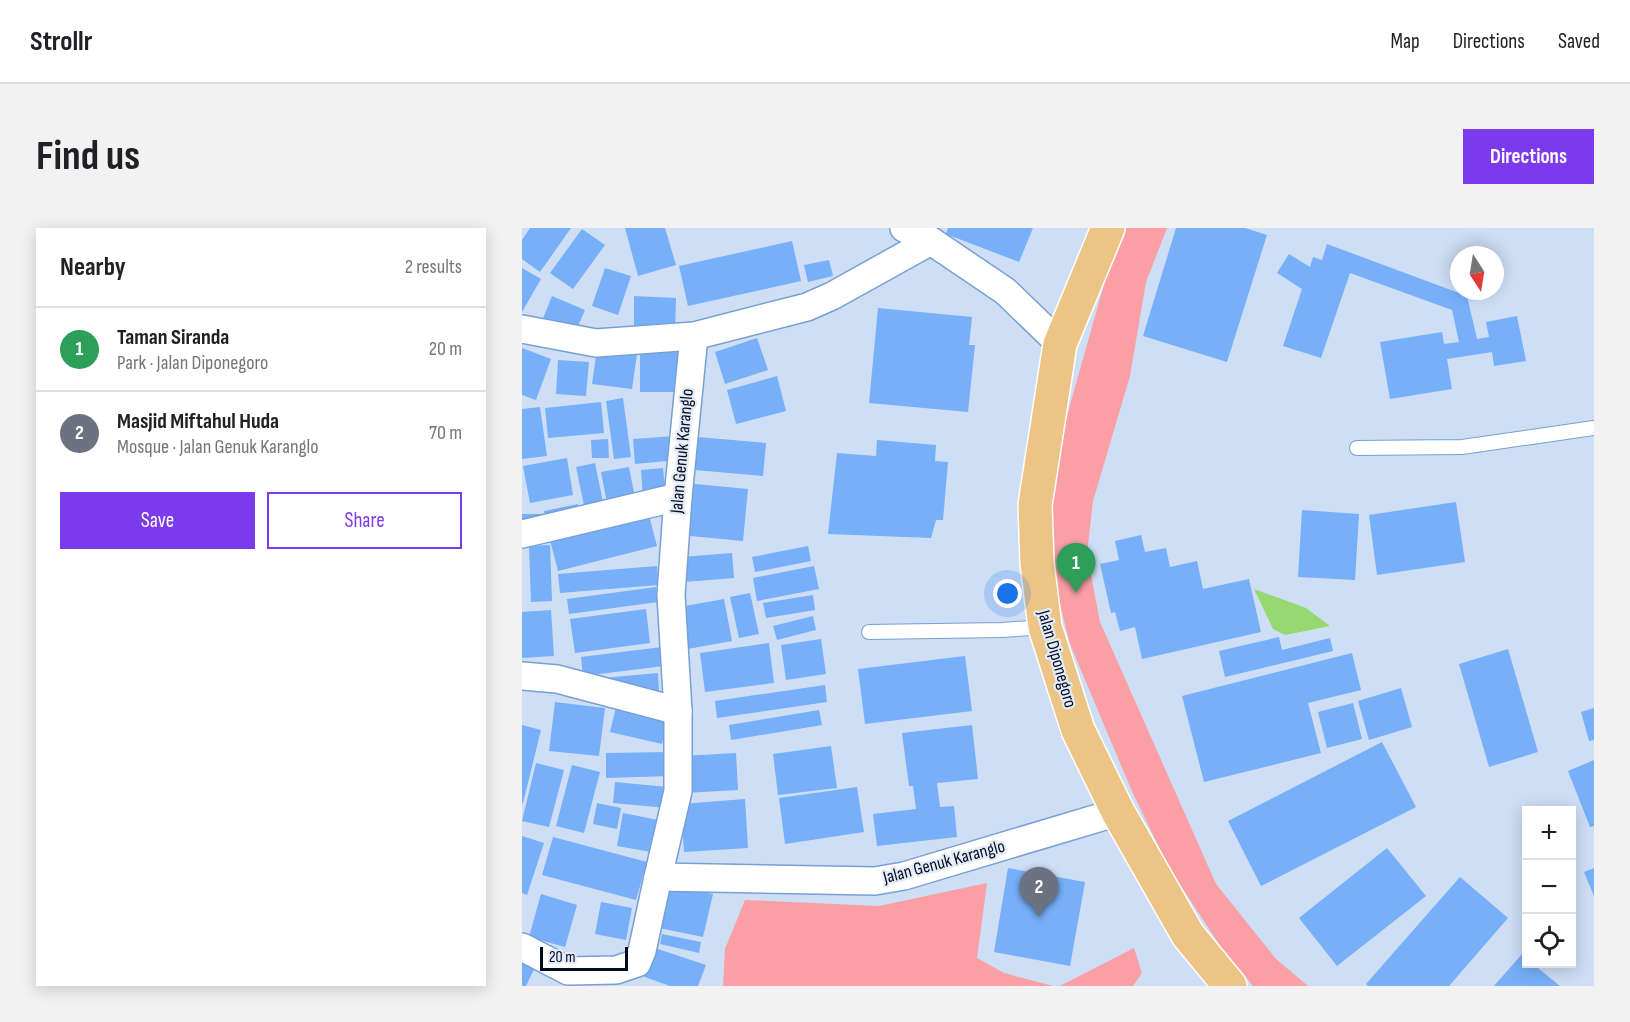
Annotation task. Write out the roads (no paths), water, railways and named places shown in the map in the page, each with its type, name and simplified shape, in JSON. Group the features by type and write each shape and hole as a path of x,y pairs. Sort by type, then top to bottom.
{"main road":[{"name":"Jalan Diponegoro","path":"1108,228 1060,344 1035,505 1037,563 1045,627 1078,730 1118,812 1188,935 1230,986"}],"street":[{"path":"904,228 931,241 1005,291 1060,344"},
{"path":"522,329 596,343 694,336 807,306 832,296 931,241"},
{"name":"Jalan Genuk Karanglo","path":"522,947 569,979 616,970 637,963 642,951 678,791 678,711 671,603 678,497 694,336"},
{"path":"522,534 678,497"},
{"path":"522,676 557,679 678,711"},
{"name":"Jalan Genuk Karanglo","path":"658,877 875,880 904,876 1118,812"}],"lane":[{"path":"1357,448 1462,447 1594,428"},
{"path":"869,632 1045,627"}],"place":[{"name":"Taman Siranda","path":"1076,593"},
{"name":"Masjid Miftahul Huda","path":"1039,917"}]}
